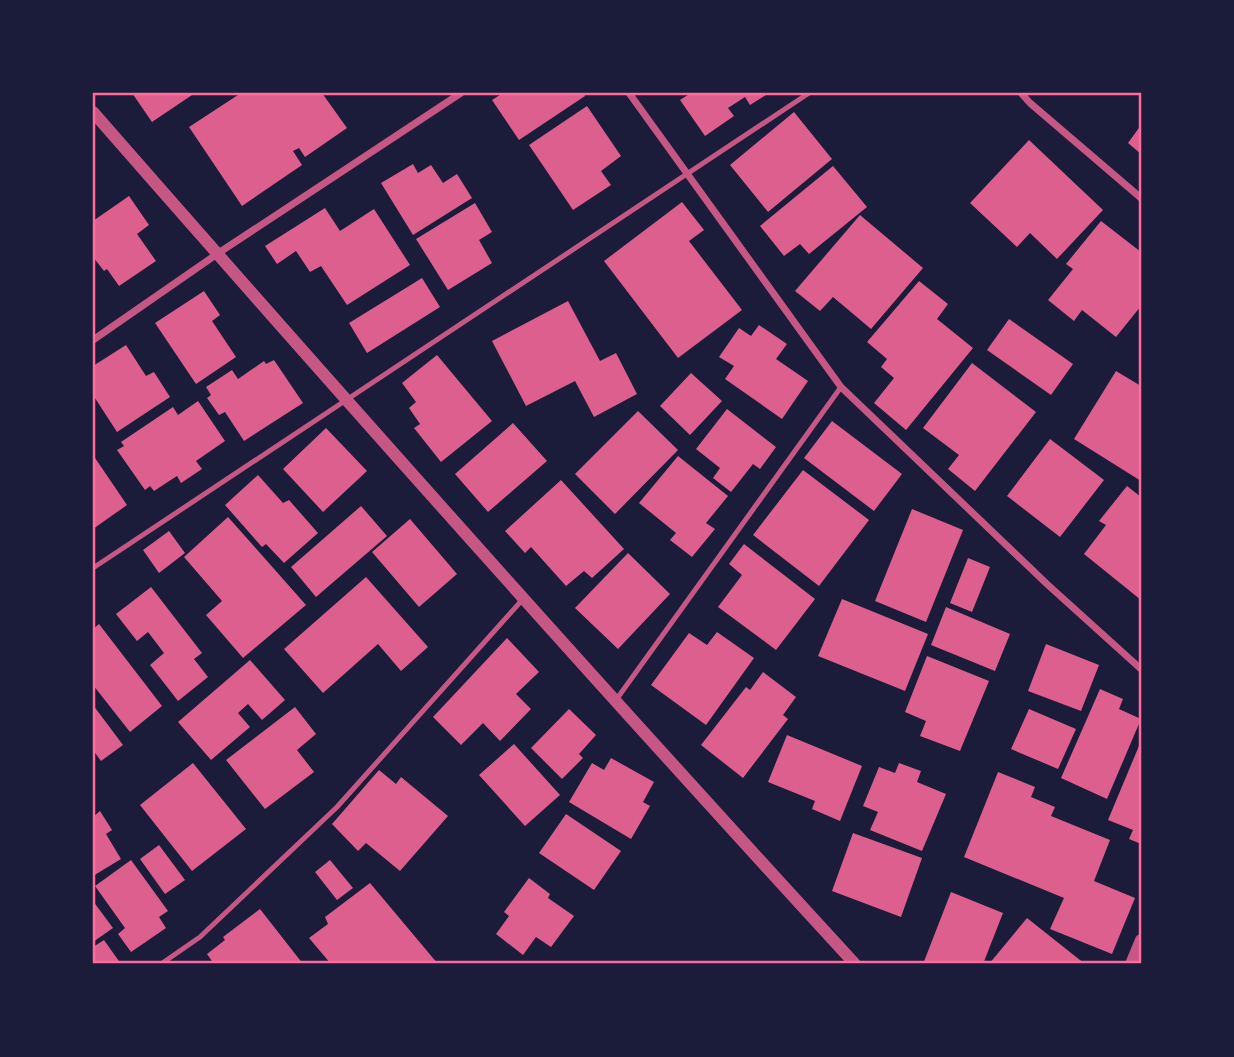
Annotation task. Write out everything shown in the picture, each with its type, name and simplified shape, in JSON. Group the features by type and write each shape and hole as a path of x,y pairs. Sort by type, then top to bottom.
{"street":[{"path":"93,340 217,254 461,93"},
{"path":"629,93 841,387 1048,585 1141,669"},
{"path":"1021,93 1141,198"},
{"path":"93,112 614,702 855,964"},
{"path":"1131,964 1141,940"}],"lane":[{"path":"93,568 809,93"},
{"path":"614,702 841,387"},
{"path":"161,964 200,937 337,807 523,599"}],"building":[{"path":"132,93 195,93 152,122"},
{"path":"241,93 322,93 347,128 305,157 299,148 293,151 302,165 242,206 189,127"},
{"path":"503,93 583,93 585,96 519,140 492,100"},
{"path":"691,93 769,93 750,105 745,97 728,108 734,116 705,136 680,100"},
{"path":"587,106 621,156 601,171 611,185 573,210 529,145"},
{"path":"794,112 832,159 768,212 730,165"},
{"path":"1141,125 1141,154 1128,143"},
{"path":"1029,140 1103,210 1057,259 1030,233 1017,247 970,203"},
{"path":"413,164 418,173 431,165 443,183 457,174 472,198 413,235 381,183"},
{"path":"833,166 867,207 809,254 800,244 784,256 760,226"},
{"path":"129,196 149,225 137,234 156,261 119,286 107,269 104,271 93,257 93,221"},
{"path":"682,202 704,230 689,241 742,310 678,358 604,261"},
{"path":"475,203 492,232 479,240 492,263 448,290 416,239"},
{"path":"325,208 340,231 374,209 410,265 347,305 321,266 310,272 296,251 277,264 265,246"},
{"path":"860,215 923,268 871,329 833,297 820,311 795,291"},
{"path":"1101,221 1141,252 1141,306 1116,337 1082,310 1074,321 1048,300 1073,269 1066,264"},
{"path":"422,278 440,307 367,353 349,323"},
{"path":"919,281 948,304 937,319 973,348 906,430 874,403 894,378 881,367 887,359 867,342"},
{"path":"204,291 220,315 212,321 236,357 196,384 155,323"},
{"path":"568,301 600,361 616,353 637,394 594,417 575,381 526,406 492,341"},
{"path":"1009,319 1073,364 1051,395 987,350"},
{"path":"759,325 787,344 776,359 808,381 782,419 725,379 734,366 719,357 739,328 751,336"},
{"path":"126,345 146,376 154,372 170,397 117,432 93,395 93,366"},
{"path":"437,355 492,421 441,462 414,428 420,424 409,408 416,402 402,383"},
{"path":"274,360 303,403 244,441 225,412 219,415 207,398 211,395 206,387 232,370 238,379 264,361 266,364"},
{"path":"972,363 1036,412 975,491 948,469 959,455 923,428"},
{"path":"1116,371 1141,386 1141,481 1074,439"},
{"path":"691,373 722,401 690,435 660,406"},
{"path":"198,401 225,441 196,461 202,469 181,483 177,476 154,491 150,486 145,490 117,450 124,446 121,442 173,407 178,415"},
{"path":"727,409 776,447 760,469 753,464 731,492 713,478 720,468 696,449"},
{"path":"638,411 678,450 615,514 575,474"},
{"path":"832,421 902,474 874,511 804,458"},
{"path":"513,423 547,461 488,512 455,474"},
{"path":"326,428 367,471 323,512 283,469"},
{"path":"1050,439 1104,480 1060,537 1007,496"},
{"path":"93,455 127,505 93,529"},
{"path":"678,456 728,496 706,523 715,529 692,557 670,540 676,533 639,503"},
{"path":"803,470 869,520 819,586 753,535"},
{"path":"258,475 283,503 289,500 318,533 284,563 266,544 262,547 225,505"},
{"path":"561,480 624,549 592,578 584,571 566,586 531,547 525,553 505,531"},
{"path":"1127,486 1141,497 1141,600 1084,554 1106,525 1099,521"},
{"path":"361,506 387,536 316,597 291,567"},
{"path":"912,509 963,530 926,622 875,601"},
{"path":"228,517 306,605 243,658 206,615 222,601 184,557"},
{"path":"410,519 457,574 419,607 372,552"},
{"path":"169,531 185,553 159,573 143,550"},
{"path":"744,544 815,599 776,650 718,607 742,575 729,564"},
{"path":"628,553 670,594 618,649 575,608"},
{"path":"968,558 990,567 972,612 950,603"},
{"path":"366,577 428,647 401,671 378,644 323,693 284,649"},
{"path":"151,587 202,653 194,659 208,677 178,701 150,665 164,653 148,632 137,641 116,614"},
{"path":"842,599 928,634 905,691 818,656"},
{"path":"946,607 1010,634 995,671 931,645"},
{"path":"99,624 162,706 130,732 93,685 93,629"},
{"path":"717,632 754,658 706,725 651,685 689,633 707,645"},
{"path":"507,638 539,672 516,694 531,709 500,741 483,723 461,745 433,717"},
{"path":"1046,644 1099,665 1081,711 1028,691"},
{"path":"927,656 989,681 960,751 920,736 926,721 905,712"},
{"path":"250,660 285,700 262,720 248,704 238,713 250,727 211,760 178,722"},
{"path":"763,672 796,697 783,715 788,719 743,778 701,745 746,687 750,690"},
{"path":"1100,689 1123,699 1119,709 1141,719 1107,799 1061,778"},
{"path":"93,705 123,745 101,761 93,750"},
{"path":"295,707 316,734 297,750 314,772 265,809 226,760"},
{"path":"569,709 596,735 579,754 583,758 562,779 531,748"},
{"path":"1029,709 1076,729 1058,769 1011,749"},
{"path":"787,735 862,766 840,821 812,809 815,801 768,782"},
{"path":"1141,741 1141,844 1129,839 1133,830 1108,820"},
{"path":"514,744 560,795 525,826 479,775"},
{"path":"611,758 654,782 643,802 650,806 631,839 569,802 592,763 604,770"},
{"path":"193,763 246,829 192,871 140,805"},
{"path":"899,763 921,771 917,782 946,794 922,851 870,830 878,812 863,806 879,767 895,773"},
{"path":"379,770 396,784 401,777 448,816 400,871 366,843 358,851 332,824"},
{"path":"998,772 1035,787 1031,797 1055,807 1051,816 1110,840 1094,881 1135,898 1112,954 1050,929 1064,898 964,857"},
{"path":"100,811 112,830 106,834 121,859 93,876 93,817"},
{"path":"566,814 621,851 594,890 539,853"},
{"path":"853,833 922,858 901,917 832,891"},
{"path":"159,845 185,880 165,894 140,859"},
{"path":"131,860 168,911 159,917 166,928 131,952 118,934 125,928 95,886"},
{"path":"330,860 353,888 337,900 315,872"},
{"path":"529,878 550,894 548,898 574,916 551,947 536,937 523,955 496,934 509,916 504,912"},
{"path":"370,883 438,964 331,964 309,938 328,924 325,917"},
{"path":"951,892 1003,913 983,964 923,964"},
{"path":"93,901 113,928 93,942"},
{"path":"260,909 303,964 214,964 207,954 225,940 223,937"},
{"path":"1027,918 1085,964 989,964"},
{"path":"104,940 121,964 93,964 93,947"}]}
